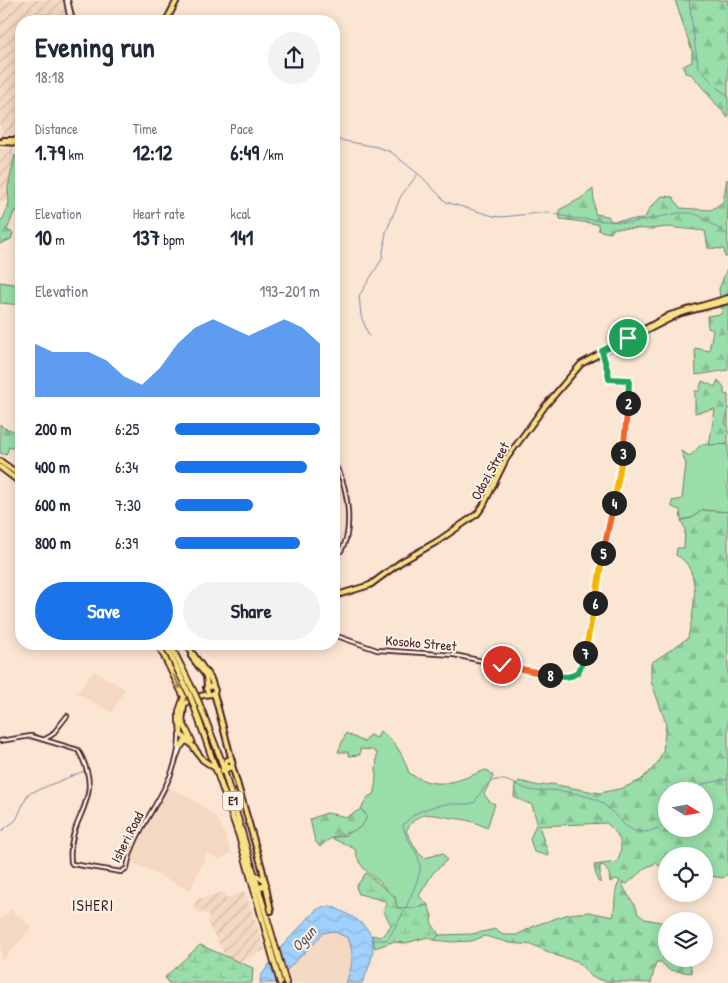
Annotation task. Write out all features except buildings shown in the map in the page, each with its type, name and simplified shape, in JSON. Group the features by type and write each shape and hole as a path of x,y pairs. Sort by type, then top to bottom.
{"highway":[{"path":"0,461 15,472"},
{"path":"0,467 15,478"},
{"path":"161,650 184,697 179,711 182,737 189,742 203,760 221,771 230,762 220,757"},
{"name":"E1","path":"168,650 191,697 197,704 220,757 221,771 280,983"},
{"name":"E1","path":"172,650 191,697"},
{"name":"E1","path":"197,704 254,873 259,902 286,983"},
{"path":"180,720 200,753 210,762 213,758 212,750"},
{"path":"181,746 185,741 189,742"},
{"path":"254,873 266,883 258,889"}],"main road":[{"path":"171,15 178,0"},
{"path":"0,141 15,141"},
{"name":"Odozi Street","path":"340,594 370,585 401,562 438,541 477,514 489,496 506,459 545,406 581,364 616,343 670,315 728,300"},
{"path":"188,650 207,679 207,688 219,715 230,762 266,883 271,911"},
{"path":"189,650 211,679 214,688 211,694"},
{"path":"203,694 207,688"},
{"path":"207,688 214,688"},
{"path":"191,697 211,694"},
{"name":"Isheri Road","path":"180,720 183,707 191,697"},
{"name":"Isheri Road","path":"181,746 182,737"}],"street":[{"path":"67,0 71,15"},
{"name":"Kosoko Street","path":"340,636 377,650 454,655 560,677 571,677 577,674 582,666 592,619 621,464 628,414 629,380 609,379 602,351"},
{"path":"340,478 348,528 343,547 340,551"},
{"path":"0,741 31,736 45,739 52,735 65,718"},
{"name":"Isheri Road","path":"173,765 179,741 180,720"},
{"name":"Isheri Road","path":"45,739 76,749 89,776 90,788 72,844 70,859 72,864 120,872 127,868 129,859 166,785 181,746"}],"shaded area":[{"path":"0,0 64,0 68,15 15,15 15,137 0,137"},
{"path":"0,149 13,149 15,155 8,187 9,201 0,202"},
{"path":"94,671 125,689 112,713 77,693"},
{"path":"167,787 192,799 214,815 221,826 231,852 220,860 207,853 191,889 188,890 130,861"},
{"path":"223,892 226,898 245,892 265,950 231,966 208,924 209,915 193,909 196,900"},
{"path":"11,910 32,927 2,961 0,920"},
{"path":"333,931 348,938 351,946 352,966 346,983 287,983 284,972 323,933"}],"green space":[{"path":"675,0 728,0 728,118 691,74 685,73 683,66 692,62 692,51"},
{"path":"15,155 15,212 7,230 13,233 11,239 0,244 0,220 3,219 9,203 8,187"},
{"path":"727,179 728,257 725,257 724,249 708,248 705,231 667,227 651,229 614,228 611,233 599,231 598,224 560,219 559,210 580,199 593,189 595,214 608,216 611,221 644,219 650,208 662,196 673,197 680,208 711,210 723,202"},
{"path":"728,266 728,370 696,375 695,348 709,351 713,330 708,328 707,316 722,314 719,289"},
{"path":"0,282 15,284 15,304 0,303"},
{"path":"718,380 724,387 724,394 728,395 728,444 709,445 715,409 695,413 695,391 699,391 702,381 715,387"},
{"path":"0,424 4,428 15,431 15,449 9,447 6,455 0,453"},
{"path":"702,444 728,444 728,512 702,510 692,518 681,520 680,510 672,507 672,501 682,499 686,464 681,451 690,456"},
{"path":"702,510 728,512 728,874 723,878 713,876 713,847 658,847 658,865 656,863 645,868 627,884 622,882 638,914 645,919 658,921 658,962 656,962 651,983 604,981 592,977 577,961 560,957 533,945 510,943 485,936 472,941 452,942 434,940 439,935 472,934 496,929 503,935 517,935 536,925 569,914 589,912 613,917 620,881 616,879 610,882 609,873 603,865 600,866 600,883 597,880 594,865 617,862 621,845 615,831 606,823 539,826 549,856 534,852 530,839 537,822 532,805 514,797 515,785 519,781 539,786 551,784 600,793 623,788 641,780 657,764 663,751 666,723 651,681 651,663 688,638 694,604 693,581 690,570 685,562 676,555 677,548 684,548 685,529 681,520 692,518"},
{"path":"380,731 398,749 409,773 419,779 429,782 447,783 485,770 489,771 493,776 484,794 489,801 495,804 487,828 467,820 426,815 416,819 406,831 419,854 425,858 443,853 447,860 433,873 419,896 428,905 414,908 397,908 382,884 364,869 355,849 331,838 346,835 367,816 361,809 368,797 375,793 377,753 372,750 360,749 360,755 349,756 348,752 338,752 346,733 364,742 369,735 377,738"},
{"path":"361,809 367,816 356,830 335,836 320,847 315,841 310,819 327,813 347,817"},
{"path":"366,873 395,897 397,908 414,908 428,905 432,916 431,922 439,935 434,940 428,937 406,943 392,942 375,948 372,935 380,937 385,934 391,925 383,910 387,905 385,901 359,894 356,887"},
{"path":"200,945 253,968 252,983 168,983 165,977"},
{"path":"666,967 691,967 692,973 669,970"}],"water":[{"name":"Ogun","path":"331,906 357,920 366,928 371,936 373,945 372,955 369,968 362,983 346,983 352,961 350,944 348,938 333,931 323,933 293,963 279,983 260,983 261,976 282,946 315,911 322,907"}],"waterway":[{"path":"689,0 698,66 716,87 728,96"},
{"path":"340,140 377,147 391,152 422,177 446,202 493,216 502,217 547,212 571,218 630,223 678,213 691,213 700,216 728,235"},
{"path":"369,336 361,316 359,296 382,259 386,232 401,196 417,175"},
{"path":"728,409 725,424 728,428"},
{"path":"0,832 16,820 28,794 84,771"},
{"path":"713,782 728,779"},
{"path":"373,940 387,940 408,903 420,872 419,860 403,825 417,813 428,808 475,802 491,781 505,780 530,790 560,791 592,798 602,803 631,829 640,832 658,827"}],"district":[{"name":"ISHERI","path":"93,905"}],"route":[{"path":"502,665 515,666 555,676 571,677 577,674 582,666 621,464 628,414 629,380 609,379 602,351 628,338"}]}
